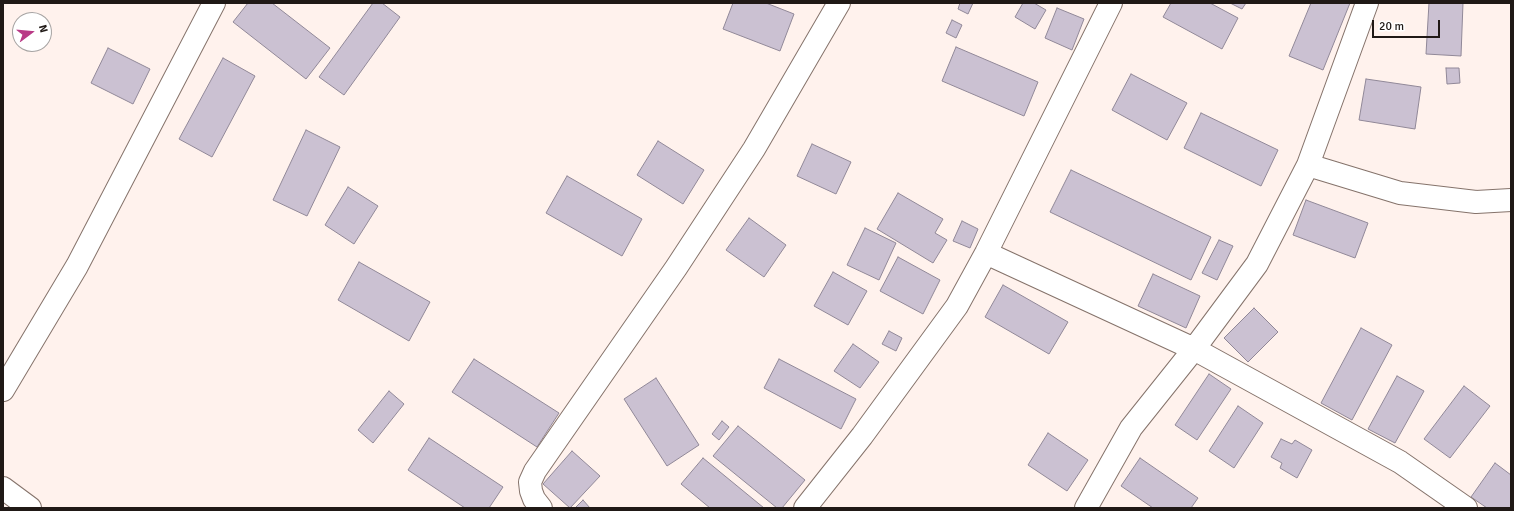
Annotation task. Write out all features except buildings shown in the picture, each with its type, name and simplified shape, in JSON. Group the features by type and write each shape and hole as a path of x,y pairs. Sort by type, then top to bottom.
{"street":[{"path":"3,390 77,266 214,3"},
{"path":"541,508 534,499 531,491 530,482 535,472 676,268 754,149 839,3"},
{"path":"805,508 862,436 957,306 986,253 1111,3"},
{"path":"1086,508 1131,428 1194,349 1257,264 1308,166 1367,3"},
{"path":"1308,166 1400,193 1476,202 1511,200"},
{"path":"986,253 1194,349 1400,462 1466,508"},
{"path":"3,488 30,508"}]}
